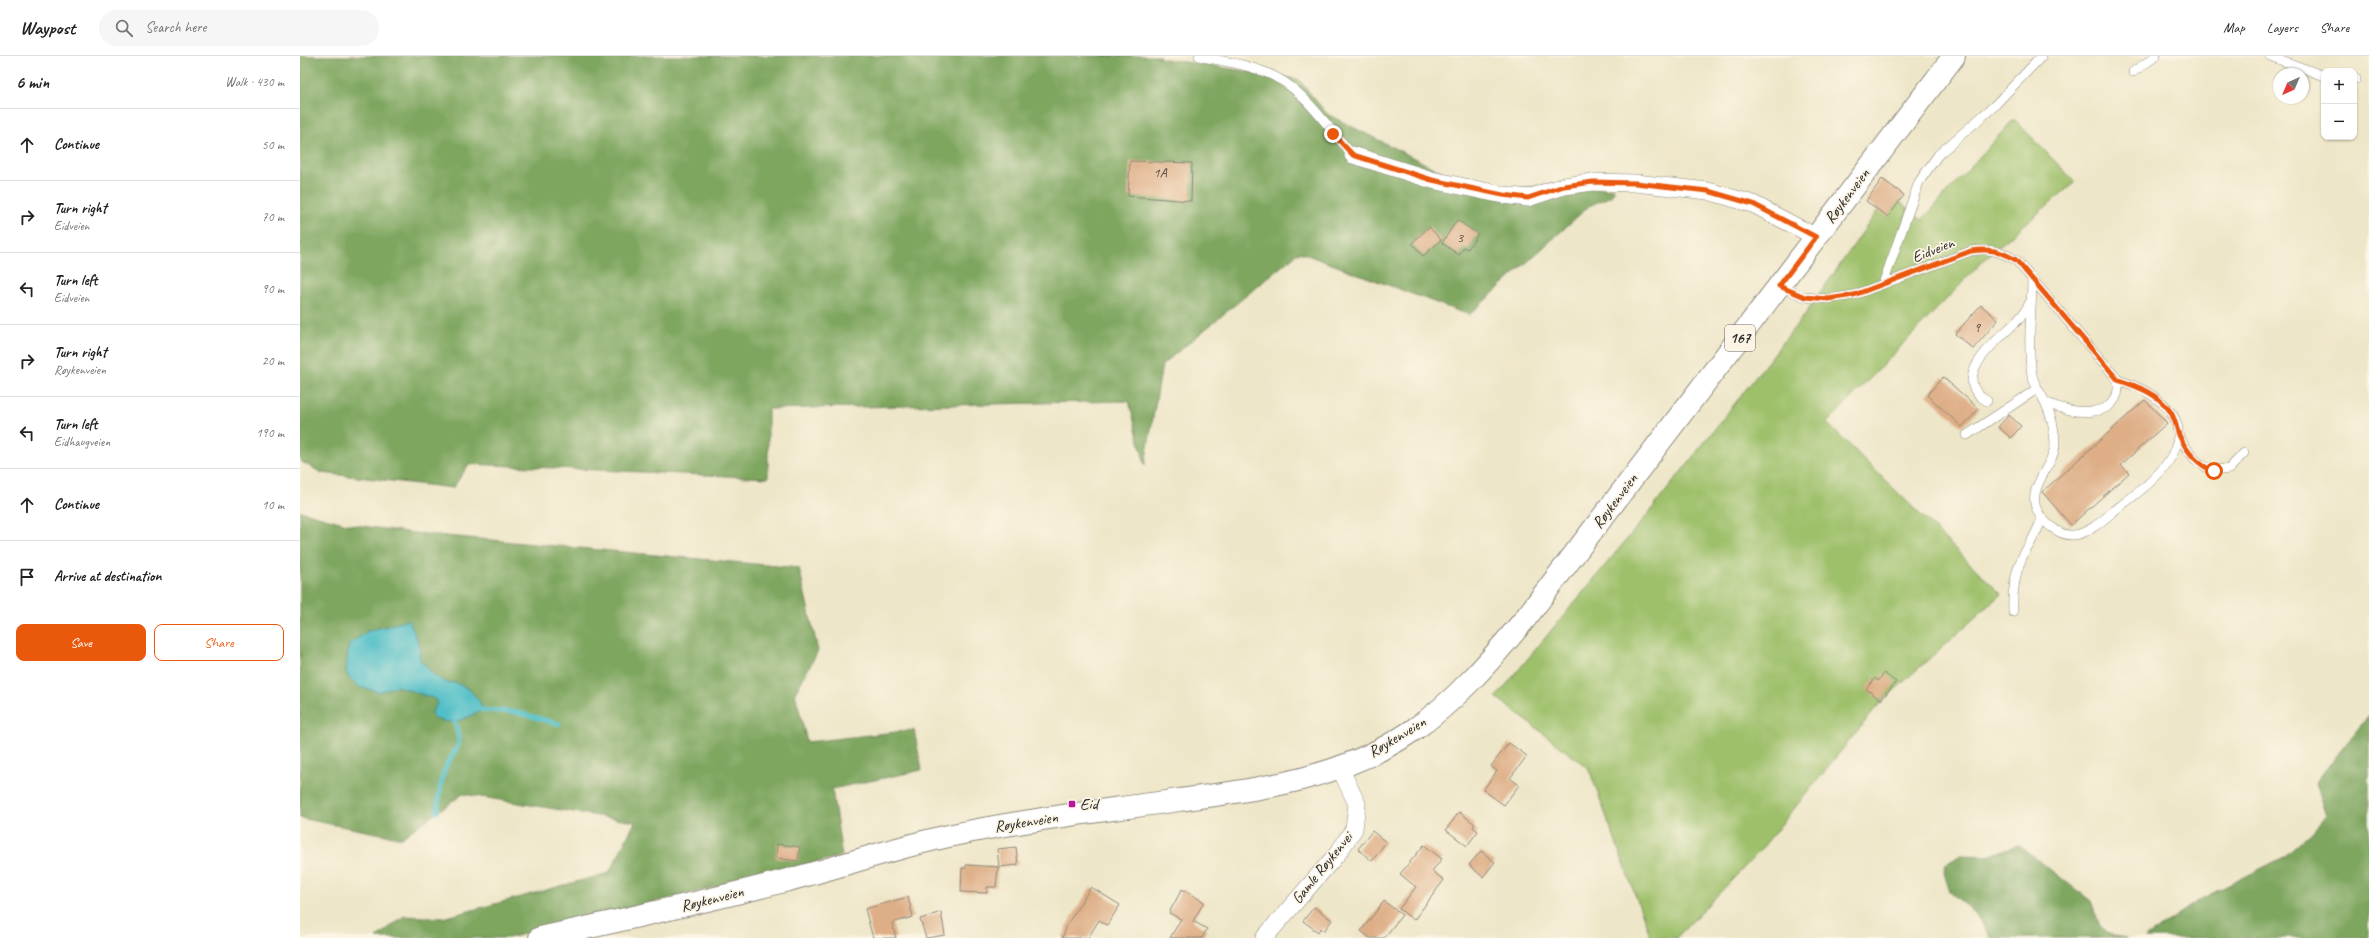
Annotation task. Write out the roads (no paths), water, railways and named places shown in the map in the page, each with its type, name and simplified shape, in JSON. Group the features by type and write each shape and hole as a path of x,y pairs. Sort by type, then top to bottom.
{"main road":[{"name":"Røykenveien","path":"540,938 780,882 907,844 1051,818 1267,787 1340,768 1383,748 1411,732 1453,699 1483,668 1525,619 1954,56"}],"street":[{"path":"1353,155 1432,180 1503,195 1528,198 1564,186 1593,182 1635,183 1708,191 1753,204 1816,237"},
{"name":"Gamle Røykenvei","path":"1264,938 1338,853 1354,829 1357,804 1340,768"}],"lane":[{"path":"1199,56 1257,69 1279,79 1302,98 1353,155"},
{"path":"1882,284 1919,182 1938,155 1993,107 2042,56"},
{"path":"2133,72 2156,56"},
{"path":"2270,56 2321,75"},
{"name":"Eidveien","path":"1779,286 1805,297 1828,299 1854,295 1882,284 1915,274 1971,251 1988,249 2002,252 2016,260 2118,380"},
{"path":"2032,278 2030,355 2032,376 2037,389 2045,402 2055,434 2055,450 2040,476 2036,492 2036,504 2042,518 2062,534 2072,536 2085,533 2124,503 2162,470 2175,450 2179,436 2178,426 2171,412 2161,401 2137,386 2118,380 2117,396 2106,408 2093,412 2073,411 2056,407 2045,402"},
{"path":"1987,401 1976,393 1973,384 1972,375 1976,364 2021,318 2032,300"},
{"path":"1967,435 2037,389"},
{"path":"2179,436 2194,459 2206,468 2214,471 2229,469 2244,453"},
{"path":"2013,612 2012,598 2019,565 2039,528 2042,518"}],"water":[{"path":"409,620 419,644 420,660 435,676 444,682 456,683 469,689 480,702 482,710 458,721 440,721 433,718 432,711 437,704 435,699 397,686 379,692 359,687 348,677 346,670 349,644 368,631"}],"waterway":[{"path":"482,710 516,712 559,724"},
{"path":"437,812 444,771 458,745 459,740 455,723"}],"place":[{"name":"Eid","path":"1072,804"}]}
